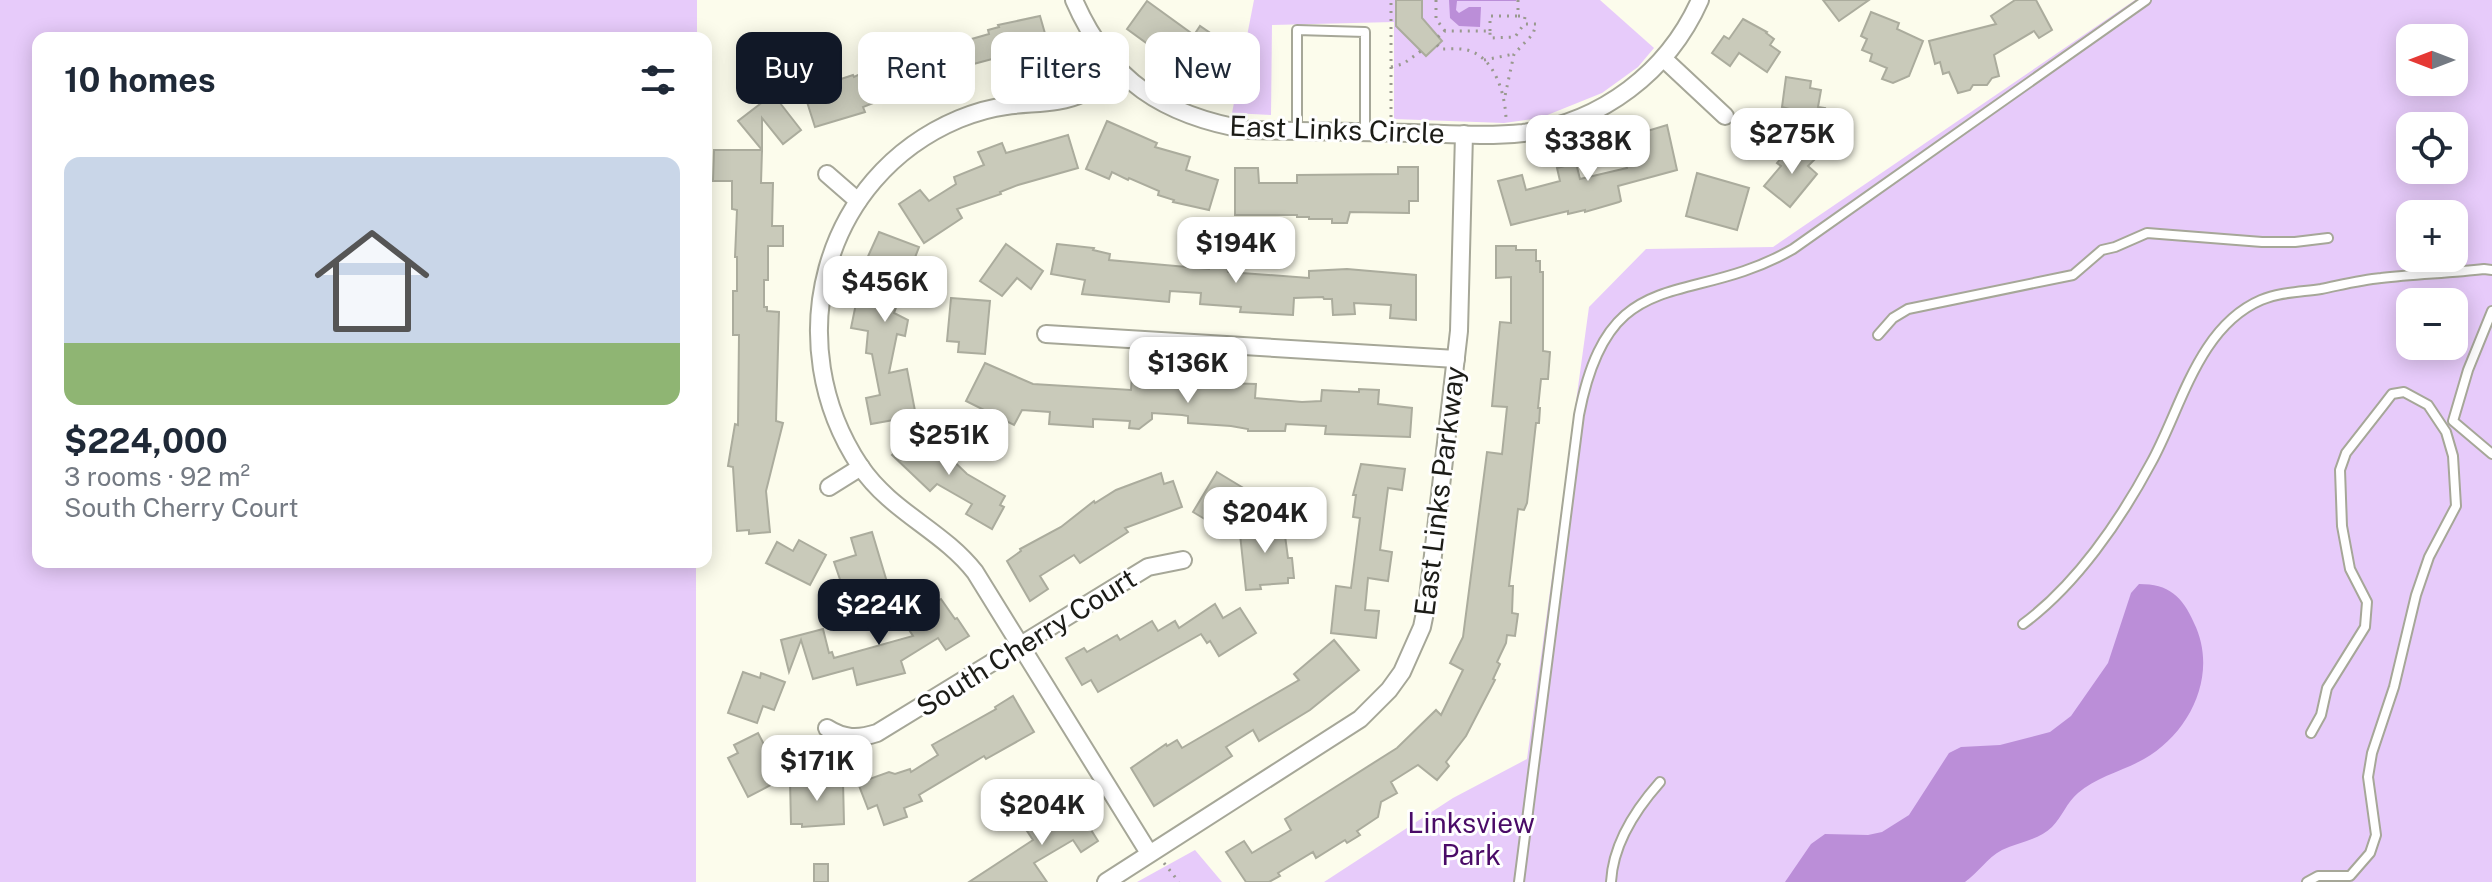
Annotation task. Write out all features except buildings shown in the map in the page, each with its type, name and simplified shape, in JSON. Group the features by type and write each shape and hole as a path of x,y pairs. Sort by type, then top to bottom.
{"street":[{"name":"East Links Circle","path":"1074,0 1090,32"},
{"name":"East Links Circle","path":"1129,78 1168,107 1200,120 1249,130 1507,134 1545,129 1587,115 1627,93 1664,59 1700,0"},
{"path":"1664,59 1725,116"},
{"path":"1023,104 982,111 938,130 902,153 858,201 840,234 827,268 818,328 824,383 832,409 861,467 890,502 963,557 1152,851"},
{"name":"East Links Parkway","path":"1106,882 1360,719 1383,697 1402,672 1422,627 1428,598 1456,359 1464,134"},
{"path":"827,174 858,201"},
{"path":"1046,334 1456,359"},
{"path":"829,487 861,467"},
{"name":"South Cherry Court","path":"827,728 850,738 877,733 1148,567 1183,560"}],"lane":[{"path":"1519,882 1579,415 1593,363 1609,332 1630,310 1658,294 1755,269 1793,249 2146,0"},
{"path":"1297,131 1297,30 1365,32 1365,132"},
{"path":"1878,335 1893,318 1908,309 2073,275 2102,250 2147,233 2262,242 2328,238"},
{"path":"2023,624 2057,595 2113,526 2167,434 2196,363 2206,348 2241,312 2260,300 2279,294 2356,281 2492,270"},
{"path":"2492,311 2468,370 2453,421 2492,454"},
{"path":"2307,882 2318,876 2350,876 2370,853 2376,835 2368,777 2372,753 2397,677 2424,573 2456,506 2453,456 2446,432 2428,405 2404,392 2392,394 2346,453 2340,470 2342,526 2350,569 2367,602 2365,627 2327,688 2321,715 2311,733"},
{"path":"1611,882 1616,855 1637,808 1660,782"}],"path":[{"path":"1391,0 1391,117"},
{"path":"1436,0 1436,19 1445,31"},
{"path":"1518,0 1518,16"},
{"path":"1490,16 1518,16 1525,16 1524,24 1515,37 1490,38 1490,16"},
{"path":"1507,134 1505,96 1514,54 1533,34 1536,24 1524,24"},
{"path":"1438,37 1445,31 1490,31"},
{"path":"1437,45 1441,49 1465,49 1484,60 1505,96"},
{"path":"1391,67 1403,64 1421,51"},
{"path":"1484,60 1514,54"},
{"path":"1152,851 1179,882"}],"green space":[{"path":"0,0 697,0 697,32 32,32 32,568 696,568 696,882 0,882"},
{"path":"1254,0 1600,0 1654,48 1638,67 1602,93 1540,118 1504,123 1394,119 1394,22 1272,25 1271,115 1232,113 1234,104 1260,104 1260,32 1248,32"},
{"name":"Linksview Park","path":"2135,0 2492,0 2492,882 1324,882 1453,798 1527,759 1589,307 1646,249 1773,247"},
{"path":"1195,850 1222,882 1137,882"}],"shaded area":[{"path":"1449,0 1516,1 1457,1 1456,10 1459,13 1469,7 1481,7 1480,27 1459,26 1450,18"},
{"path":"2139,584 2159,586 2173,593 2189,614 2201,642 2203,662 2196,700 2175,734 2160,748 2085,787 2047,831 1997,853 1965,882 1785,882 1811,844 1825,834 1868,835 1882,832 1909,815 1949,753 1961,747 2000,745 2050,732 2071,716 2108,663 2131,593"}]}
